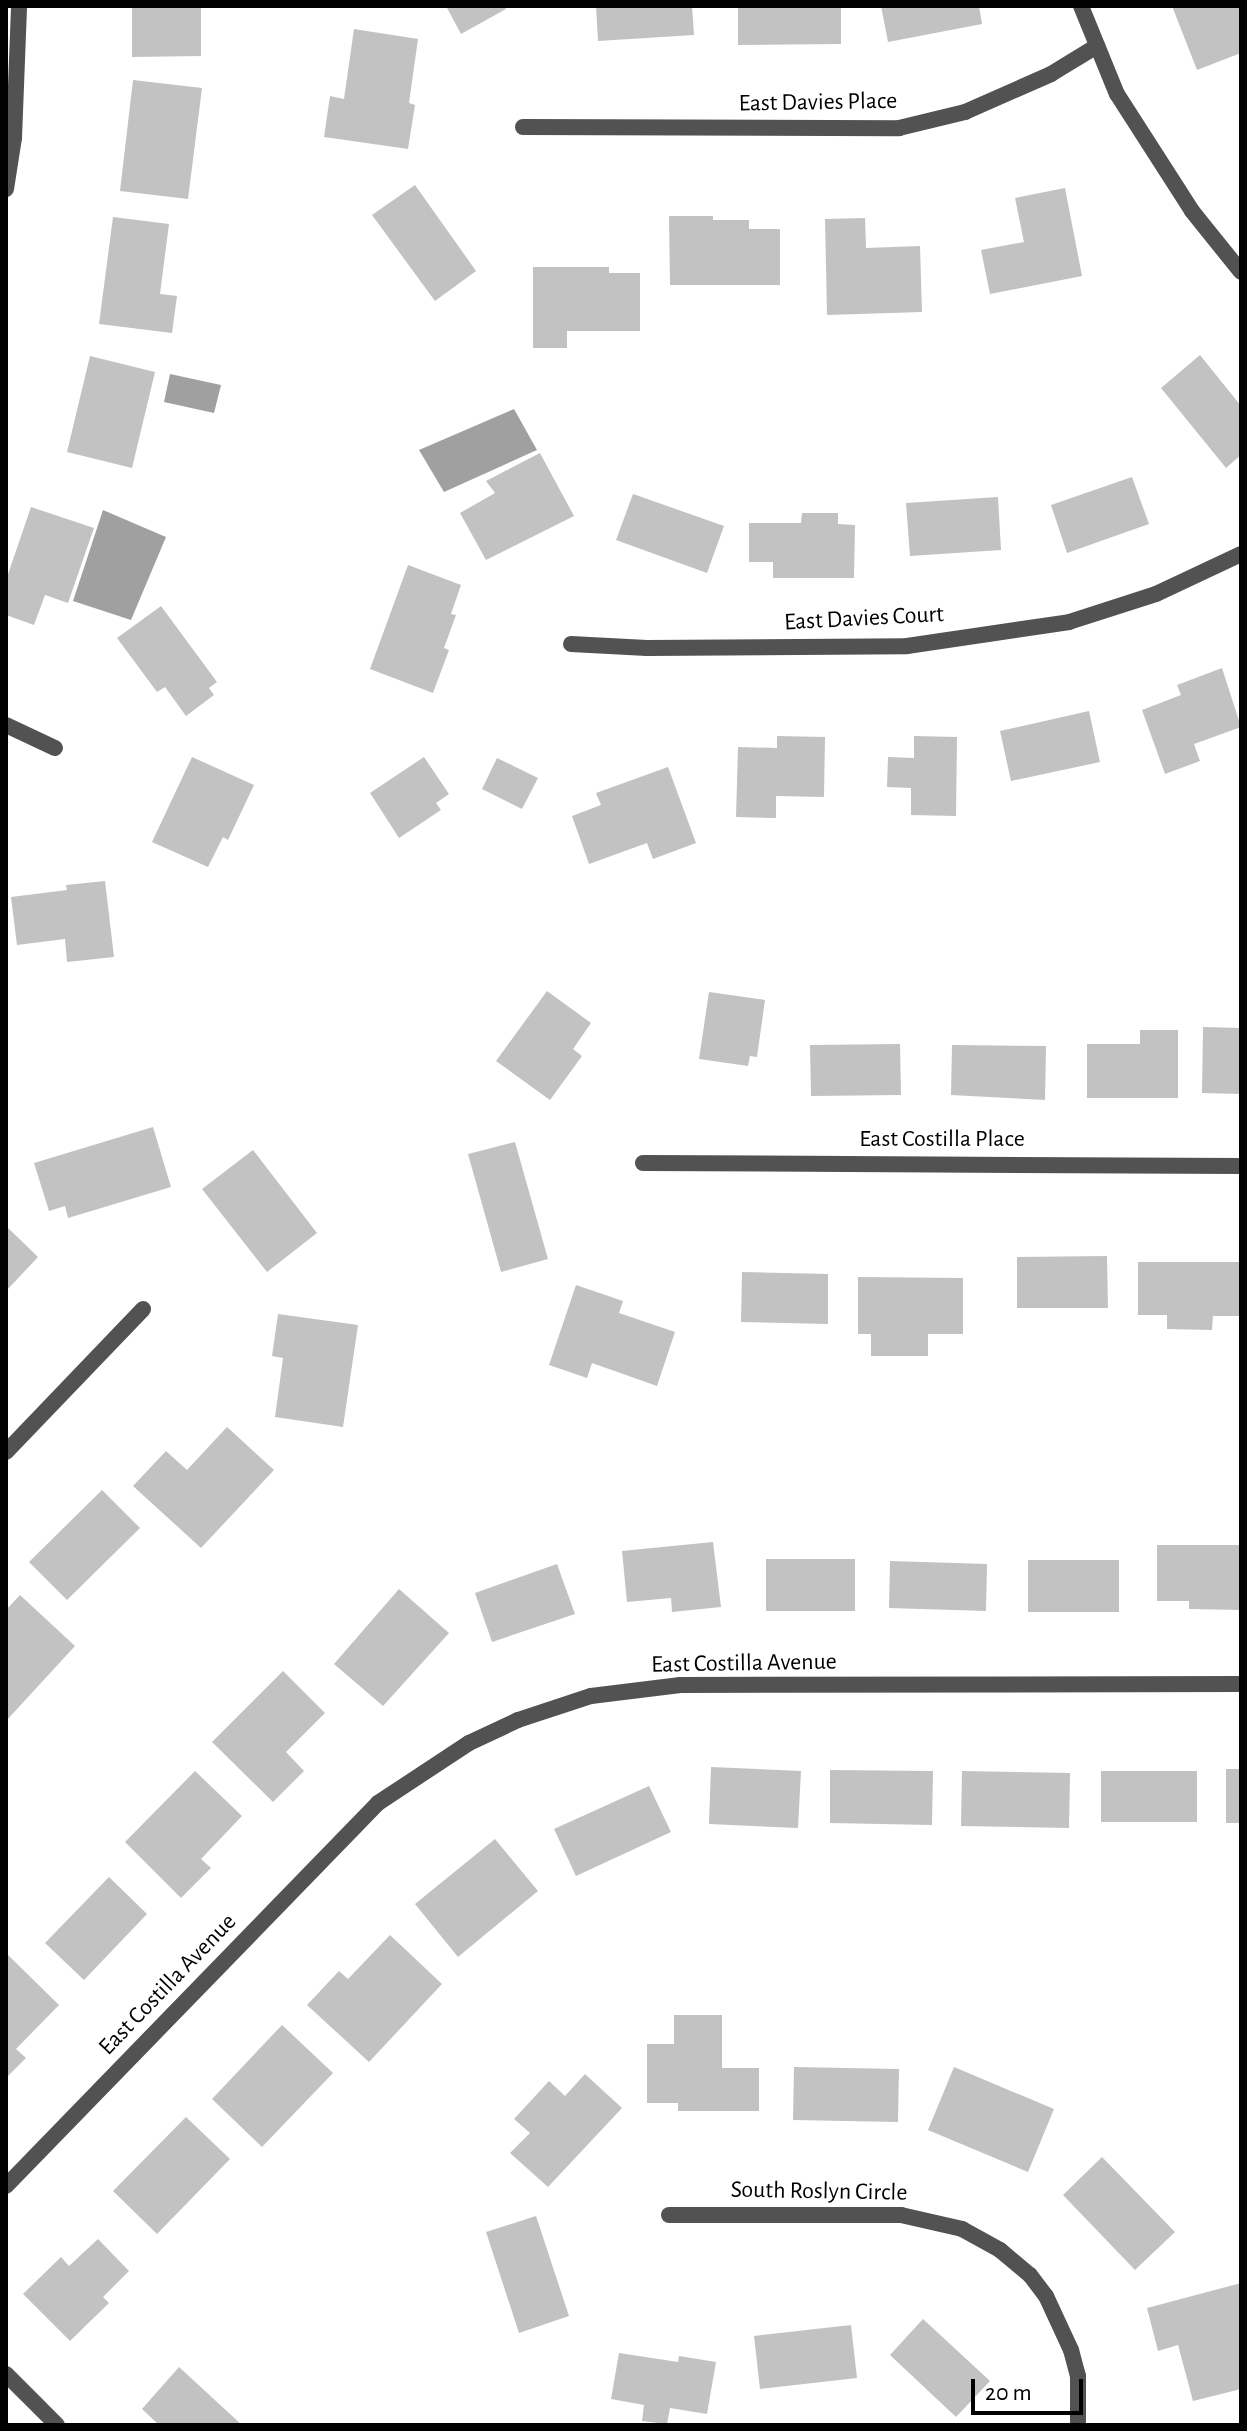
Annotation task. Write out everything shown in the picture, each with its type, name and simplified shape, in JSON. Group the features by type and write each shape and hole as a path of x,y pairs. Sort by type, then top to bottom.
{"street":[{"path":"6,189 14,138 19,6"},
{"path":"1081,6 1117,94 1192,211 1241,272"},
{"name":"East Davies Place","path":"523,127 899,128 965,112 1051,74 1097,46"},
{"name":"East Davies Court","path":"571,644 647,648 907,646 1069,622 1156,594 1241,554"},
{"path":"6,725 55,748"},
{"name":"East Costilla Place","path":"643,1163 1241,1166"},
{"path":"6,1452 143,1309"},
{"name":"East Costilla Avenue","path":"6,2186 378,1803 469,1743 518,1720 591,1696 680,1685 1241,1684"},
{"name":"South Roslyn Circle","path":"669,2215 901,2215 962,2229 1000,2250 1046,2296 1071,2350 1078,2376 1078,2425"},
{"path":"6,2374 57,2425"}],"shaded area":[{"path":"170,374 221,385 214,413 164,402"},
{"path":"514,409 537,450 444,492 419,450"},
{"path":"103,510 166,537 131,620 73,601"}],"building":[{"path":"132,6 201,6 201,56 132,57"},
{"path":"446,6 504,6 506,9 461,34"},
{"path":"596,6 692,6 694,35 598,41"},
{"path":"738,6 841,6 841,44 738,45"},
{"path":"881,6 979,6 982,24 888,42"},
{"path":"1172,6 1241,6 1241,53 1197,70"},
{"path":"354,29 418,39 409,103 415,105 408,149 324,137 330,96 344,99"},
{"path":"133,80 202,88 188,199 120,191"},
{"path":"415,185 476,271 435,301 372,215"},
{"path":"1065,188 1082,276 990,294 981,250 1024,242 1015,198"},
{"path":"669,216 749,220 749,229 780,229 780,285 670,285"},
{"path":"113,217 169,224 160,294 177,296 172,333 99,324"},
{"path":"865,218 866,248 920,246 922,312 827,315 825,219"},
{"path":"533,267 609,267 609,273 640,273 640,331 567,331 567,348 533,348"},
{"path":"1200,355 1241,406 1241,455 1226,468 1161,388"},
{"path":"90,356 155,372 132,468 67,452"},
{"path":"540,453 574,516 486,560 460,513 495,493 486,481"},
{"path":"1132,477 1149,524 1067,553 1051,505"},
{"path":"633,494 724,526 707,573 616,540"},
{"path":"998,497 1001,550 910,556 906,503"},
{"path":"31,507 94,528 68,603 45,595 34,625 6,615 6,580"},
{"path":"802,513 838,513 838,524 855,525 854,578 773,578 773,562 749,562 749,523 801,523"},
{"path":"408,565 461,585 451,614 456,615 444,648 449,650 433,693 370,669"},
{"path":"161,606 217,682 209,688 214,695 186,716 165,687 157,692 117,638"},
{"path":"1222,668 1241,727 1194,744 1200,761 1165,774 1142,710 1181,695 1177,685"},
{"path":"1089,711 1100,762 1011,781 1000,731"},
{"path":"777,736 825,737 824,797 776,796 776,818 736,817 738,747 777,748"},
{"path":"914,736 957,737 956,816 911,815 911,788 887,787 888,757 914,758"},
{"path":"192,757 254,785 228,840 223,837 208,867 152,842"},
{"path":"424,757 449,794 436,803 441,810 399,838 370,793"},
{"path":"497,758 538,778 522,809 482,789"},
{"path":"668,767 696,843 653,859 647,843 589,864 572,816 601,805 596,793"},
{"path":"105,881 114,957 67,962 65,939 17,945 11,897 67,890 66,885"},
{"path":"547,991 591,1023 573,1049 582,1056 550,1100 496,1061"},
{"path":"709,992 765,1000 757,1057 750,1056 748,1066 699,1059"},
{"path":"1203,1027 1241,1028 1241,1094 1202,1093"},
{"path":"1140,1030 1178,1030 1178,1098 1087,1098 1087,1044 1140,1044"},
{"path":"900,1044 901,1095 811,1096 810,1045"},
{"path":"952,1045 1046,1046 1045,1100 951,1095"},
{"path":"153,1127 171,1187 68,1218 65,1206 49,1211 34,1163"},
{"path":"515,1142 548,1259 501,1272 468,1154"},
{"path":"253,1150 317,1233 267,1272 202,1189"},
{"path":"6,1226 38,1257 6,1291"},
{"path":"1107,1256 1108,1308 1017,1308 1017,1257"},
{"path":"1138,1262 1241,1262 1241,1316 1213,1316 1212,1330 1167,1329 1167,1315 1138,1315"},
{"path":"742,1272 828,1274 828,1324 741,1322"},
{"path":"858,1277 963,1278 963,1334 928,1334 928,1356 871,1356 871,1334 858,1334"},
{"path":"576,1285 623,1301 619,1313 675,1332 657,1386 592,1363 587,1378 549,1365"},
{"path":"278,1314 358,1325 343,1427 275,1417 283,1358 272,1356"},
{"path":"227,1427 274,1470 201,1548 133,1486 166,1451 187,1470"},
{"path":"102,1490 140,1528 67,1600 29,1562"},
{"path":"713,1542 721,1607 672,1612 671,1598 627,1602 622,1551"},
{"path":"1157,1545 1241,1545 1241,1610 1189,1609 1189,1601 1157,1601"},
{"path":"766,1559 855,1559 855,1611 766,1611"},
{"path":"1028,1560 1119,1560 1119,1612 1028,1612"},
{"path":"890,1561 987,1564 986,1611 889,1608"},
{"path":"557,1564 575,1614 492,1642 475,1593"},
{"path":"399,1589 449,1633 383,1706 334,1664"},
{"path":"20,1595 75,1646 6,1721 6,1610"},
{"path":"283,1671 325,1713 286,1752 304,1771 273,1802 212,1742"},
{"path":"711,1767 801,1771 798,1828 709,1824"},
{"path":"1226,1769 1241,1769 1241,1823 1226,1823"},
{"path":"830,1770 933,1771 932,1825 830,1823"},
{"path":"195,1771 242,1816 201,1859 211,1868 181,1898 125,1842"},
{"path":"962,1771 1070,1773 1069,1828 961,1826"},
{"path":"1101,1771 1197,1771 1197,1822 1101,1822"},
{"path":"649,1786 671,1832 576,1876 554,1829"},
{"path":"495,1839 538,1891 458,1957 415,1904"},
{"path":"109,1877 147,1914 84,1980 45,1943"},
{"path":"390,1935 442,1984 369,2062 307,2005 339,1971 348,1979"},
{"path":"8,1955 59,2005 16,2049 26,2058 6,2078"},
{"path":"674,2015 722,2015 722,2068 759,2068 759,2111 678,2111 678,2103 647,2103 647,2044 674,2044"},
{"path":"282,2025 333,2073 262,2147 212,2099"},
{"path":"794,2067 899,2069 898,2122 793,2120"},
{"path":"954,2067 1054,2109 1028,2172 928,2130"},
{"path":"585,2074 622,2108 548,2187 510,2153 530,2133 514,2119 549,2081 565,2096"},
{"path":"186,2117 230,2159 157,2234 113,2191"},
{"path":"1102,2157 1175,2232 1135,2270 1063,2195"},
{"path":"536,2216 569,2316 519,2333 486,2232"},
{"path":"98,2239 129,2271 103,2297 109,2303 70,2341 23,2294 61,2257 69,2266"},
{"path":"1241,2283 1241,2389 1193,2401 1178,2345 1158,2351 1147,2308"},
{"path":"923,2319 990,2381 956,2417 890,2355"},
{"path":"851,2325 857,2378 760,2389 754,2336"},
{"path":"619,2353 678,2362 679,2356 716,2362 707,2414 670,2408 667,2424 642,2421 644,2405 611,2399"},
{"path":"179,2367 242,2425 159,2425 142,2409"}]}
